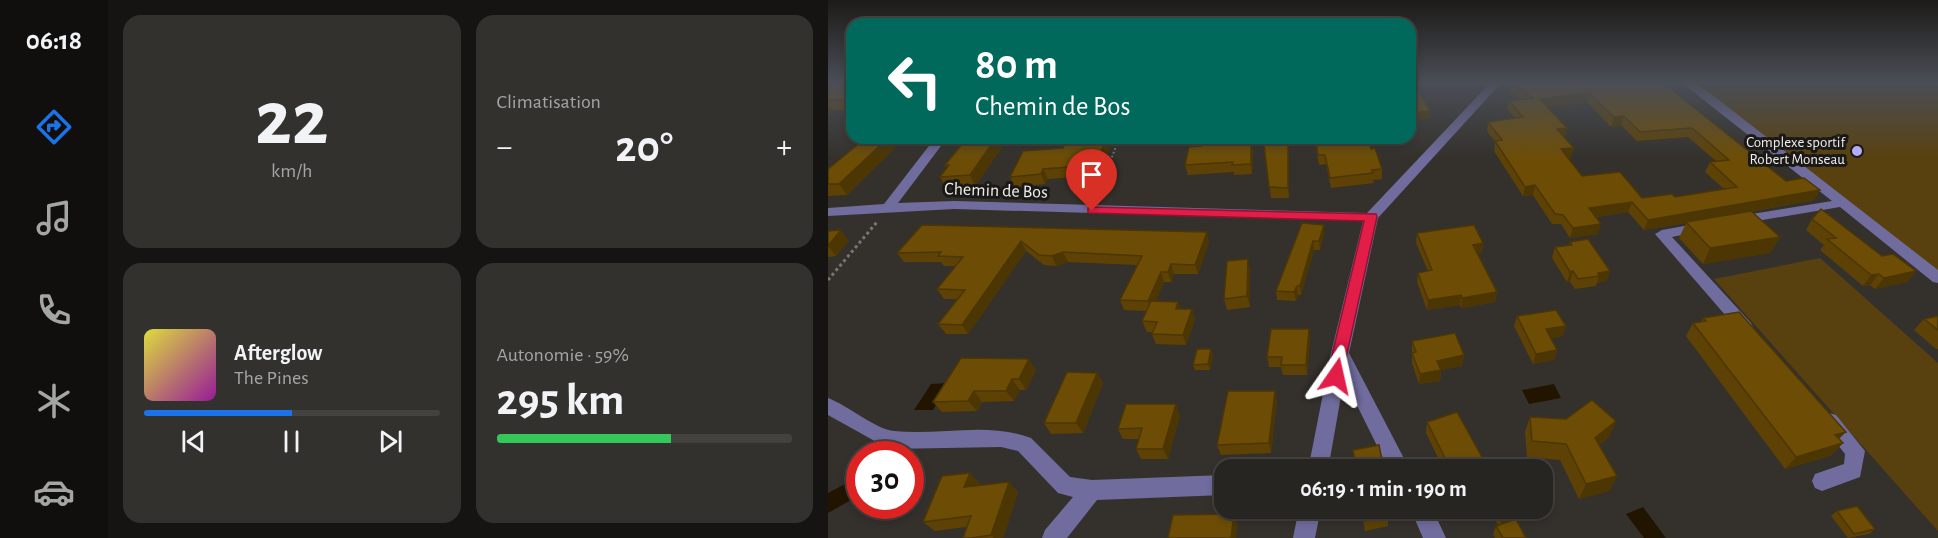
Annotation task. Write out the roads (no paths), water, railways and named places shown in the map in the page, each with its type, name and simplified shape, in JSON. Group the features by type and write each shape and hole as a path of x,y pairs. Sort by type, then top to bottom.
{"street":[{"path":"1320,459 1340,352 1371,217 1473,108"},
{"path":"1722,108 1938,278"},
{"name":"Chemin de Bos","path":"888,208 936,144"},
{"path":"1754,338 1662,234 1843,203"},
{"name":"Chemin de Bos","path":"888,208 954,205 1092,211 1371,217"},
{"path":"828,212 888,208"},
{"path":"1340,352 1394,459"},
{"path":"828,406 889,440 1001,438 1024,444 1065,486 1092,490 1214,485"},
{"path":"1816,407 1855,450 1853,470 1822,481"},
{"path":"1053,538 1092,490"},
{"path":"1305,538 1308,519"},
{"path":"1426,519 1435,538"}],"place":[{"name":"Complexe sportif Robert Monseau","path":"1857,151"}]}
